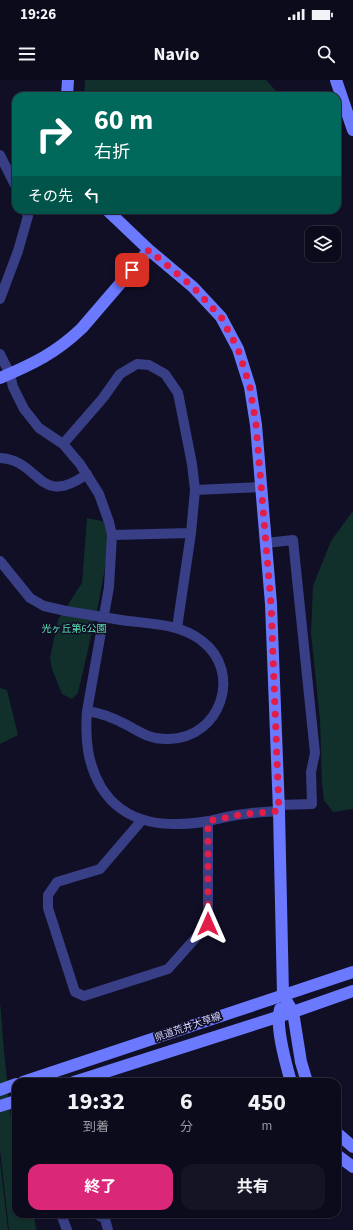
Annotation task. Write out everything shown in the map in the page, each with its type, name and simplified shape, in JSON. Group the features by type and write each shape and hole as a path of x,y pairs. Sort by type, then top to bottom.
{"street":[{"path":"67,92 68,80"},
{"path":"336,80 340,92"},
{"path":"341,95 353,130"},
{"path":"0,155 12,179"},
{"path":"0,299 18,251 28,216 27,214"},
{"path":"111,214 149,250 193,287 221,317 238,349 250,387 256,425 271,604 279,808 283,995 278,1017 290,1078"},
{"path":"5,376 42,359 70,340 149,250"},
{"path":"0,354 5,376 31,419 48,435 63,444 87,474 99,494 112,535 109,587 87,711 87,750 91,766 105,794 129,815 142,820 164,824 183,824 312,804 311,772 315,753 293,540 266,543"},
{"path":"63,444 103,398 120,374 137,364 149,365 165,374 178,393 192,464 195,490 191,533 177,628"},
{"path":"0,458 11,459 22,465 42,482 53,486 64,487 87,474"},
{"path":"195,490 261,487"},
{"path":"112,535 191,533"},
{"path":"0,561 30,598 44,606 66,612 177,628 203,641 212,651 220,664 223,678 223,695 218,709 211,721 192,734 180,739 154,738 141,734 113,718 98,712 87,711"},
{"path":"142,820 100,869 57,882 48,895 48,908 76,992 84,996 168,969 208,924 208,821"},
{"name":"県道荒井大草線","path":"35,1078 353,972"},
{"name":"県道荒井大草線","path":"87,1078 278,1017 353,991"},
{"path":"283,995 293,1012 301,1062 306,1078"},
{"path":"0,1090 12,1086"},
{"path":"0,1106 12,1102"},
{"path":"341,1136 353,1147"},
{"path":"341,1158 353,1166"},
{"path":"62,1218 67,1230"},
{"path":"103,1218 105,1219 108,1230"}],"green space":[{"path":"85,80 266,80 277,92 84,92"},
{"path":"352,512 353,809 333,812 324,800 322,783 320,720 311,633 313,586 331,541"},
{"name":"光ヶ丘第6公園","path":"87,518 106,522 108,551 98,606 78,693 72,699 62,694 52,669 50,658 58,620 82,583"},
{"path":"0,688 7,690 18,735 0,744"},
{"path":"0,1001 12,1130 12,1218 34,1218 36,1230 9,1230 0,1150"},
{"path":"0,1161 8,1230 0,1230"}],"route":[{"path":"132,270 149,250 193,287 221,317 238,349 250,387 256,425 271,604 279,811 244,814 208,821 208,924"}]}
